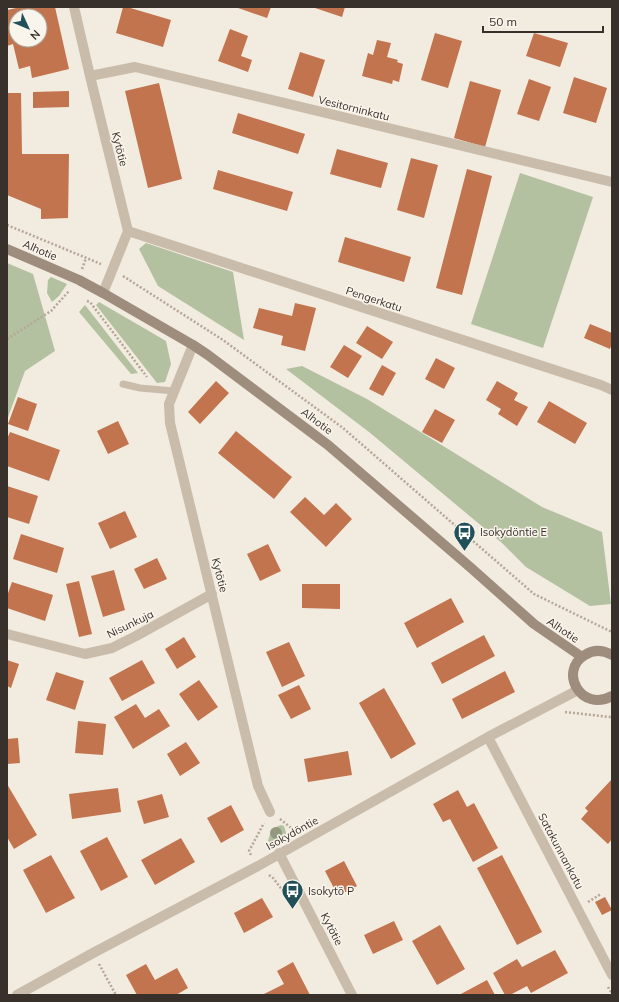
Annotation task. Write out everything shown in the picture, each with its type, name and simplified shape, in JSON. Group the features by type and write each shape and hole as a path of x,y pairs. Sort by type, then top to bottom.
{"street":[{"name":"Kytötie","path":"74,7 128,231"},
{"name":"Vesitorninkatu","path":"90,76 135,67 612,182"},
{"path":"103,293 128,231"},
{"name":"Pengerkatu","path":"128,231 594,382 612,390"},
{"name":"Alhotie","path":"7,249 79,280 193,345 328,445 534,624 582,657"},
{"name":"Kytötie","path":"193,345 169,404 170,423 258,786 270,812"},
{"name":"Nisunkuja","path":"7,634 85,654 112,648 212,594"},
{"path":"612,655 604,651 589,652 582,657 575,666 573,673 578,690 589,699 603,700 612,697"},
{"name":"Isokydöntie","path":"17,995 258,866 488,737 578,690"},
{"name":"Satakunnankatu","path":"488,737 612,976"},
{"name":"Kytötie","path":"279,853 352,995"}],"lane":[{"path":"123,384 140,388 174,391"}],"path":[{"path":"7,339 51,311 79,280 86,258"},
{"path":"69,291 76,295"},
{"path":"83,298 90,302 157,390"},
{"path":"258,866 249,851 270,812"},
{"path":"269,875 274,878 286,897"},
{"path":"94,953 116,995"}],"green space":[{"path":"520,173 593,197 543,348 471,324"},
{"path":"146,243 233,272 244,340 158,286 139,249"},
{"path":"7,263 33,274 55,351 25,371 7,420"},
{"path":"51,277 67,284 59,296 52,302 47,293 48,280"},
{"path":"99,302 166,341 171,364 165,382 157,383 96,305"},
{"path":"85,305 138,373 131,374 79,312"},
{"path":"302,366 367,399 542,507 602,532 611,604 590,606 526,567 502,543 369,432 286,369"},
{"path":"281,825 284,826 286,833 284,837 271,843 268,841 272,831"}],"building":[{"path":"55,7 69,69 32,78 30,66 19,69 14,48 48,48 48,8 16,8"},
{"path":"123,7 171,20 163,47 116,33"},
{"path":"271,7 267,18 238,8"},
{"path":"312,7 345,7 342,17"},
{"path":"7,10 8,10 8,46"},
{"path":"230,29 248,36 241,56 252,60 248,72 218,61"},
{"path":"435,33 462,41 448,88 421,80"},
{"path":"534,33 568,43 560,67 526,56"},
{"path":"377,40 391,43 387,57 398,60 397,62 403,64 399,82 393,80 392,84 362,76 368,53 373,55"},
{"path":"300,52 325,60 313,97 288,89"},
{"path":"574,77 607,88 596,123 563,113"},
{"path":"529,79 551,87 539,121 517,114"},
{"path":"470,81 501,90 485,147 454,138"},
{"path":"159,83 182,179 148,188 125,91"},
{"path":"69,91 69,107 33,108 33,92"},
{"path":"7,93 21,93 22,154 69,154 68,218 41,219 41,209 7,195"},
{"path":"238,113 305,134 298,154 232,133"},
{"path":"337,149 388,163 381,188 330,174"},
{"path":"411,158 438,165 424,218 397,210"},
{"path":"467,169 492,176 462,295 436,288"},
{"path":"218,170 293,192 287,211 213,189"},
{"path":"345,237 411,257 404,282 338,262"},
{"path":"295,303 316,308 305,351 281,345 283,336 253,328 259,308 292,316"},
{"path":"590,324 612,333 612,343 610,349 584,338"},
{"path":"367,326 393,342 382,359 356,343"},
{"path":"344,345 362,356 348,378 330,367"},
{"path":"436,358 455,368 444,389 425,379"},
{"path":"382,365 396,373 383,396 369,389"},
{"path":"216,381 229,393 200,424 188,412"},
{"path":"497,381 518,393 514,400 528,407 517,426 498,414 501,409 486,400"},
{"path":"18,397 37,404 28,431 8,424"},
{"path":"549,401 587,423 575,444 537,422"},
{"path":"435,409 455,420 442,443 422,432"},
{"path":"118,421 129,444 108,454 97,431"},
{"path":"236,431 292,477 274,499 218,453"},
{"path":"10,432 60,450 49,481 7,466 7,439"},
{"path":"7,486 38,496 29,524 7,517"},
{"path":"305,497 324,515 336,503 352,519 326,547 290,512"},
{"path":"125,511 137,537 110,549 98,523"},
{"path":"21,534 64,548 57,573 13,559"},
{"path":"268,544 281,571 260,581 247,554"},
{"path":"157,558 167,579 144,589 134,569"},
{"path":"114,570 125,610 103,617 91,576"},
{"path":"79,581 92,634 79,637 66,584"},
{"path":"12,582 53,595 45,621 7,608 7,596"},
{"path":"302,584 340,584 340,609 302,608"},
{"path":"451,598 464,622 417,648 404,623"},
{"path":"484,635 495,656 442,684 431,663"},
{"path":"184,637 196,657 177,669 165,649"},
{"path":"289,642 305,676 282,687 266,652"},
{"path":"7,660 19,664 11,688 7,686"},
{"path":"142,660 155,683 122,701 109,678"},
{"path":"505,671 515,692 462,719 452,699"},
{"path":"56,672 84,681 75,710 46,700"},
{"path":"199,680 218,707 198,721 179,694"},
{"path":"299,685 311,709 291,719 278,695"},
{"path":"384,688 416,744 391,759 359,703"},
{"path":"136,704 145,718 159,709 170,726 133,749 114,717"},
{"path":"78,721 106,724 103,755 75,753"},
{"path":"18,738 20,763 7,764 7,739"},
{"path":"186,742 200,763 180,776 167,754"},
{"path":"348,751 352,775 308,782 304,759"},
{"path":"612,779 612,839 608,844 581,819 588,811 585,808"},
{"path":"7,784 37,835 14,849 7,837"},
{"path":"118,788 121,812 72,819 69,794"},
{"path":"458,790 467,807 474,803 498,848 473,862 450,819 443,822 433,804"},
{"path":"162,794 169,817 144,824 137,801"},
{"path":"231,805 244,830 221,843 207,818"},
{"path":"107,837 128,877 101,891 80,851"},
{"path":"181,838 195,862 155,885 141,860"},
{"path":"51,855 75,898 46,913 23,870"},
{"path":"502,855 542,932 517,945 477,868"},
{"path":"344,861 357,886 338,896 325,871"},
{"path":"605,897 612,910 602,915 595,902"},
{"path":"262,898 273,917 244,933 234,913"},
{"path":"394,921 403,940 373,954 364,935"},
{"path":"440,925 465,969 437,985 412,941"},
{"path":"555,950 568,973 531,993 527,986 510,995 505,995 493,973 517,959 522,967"},
{"path":"293,962 310,995 262,995 284,984 277,971"},
{"path":"146,964 155,980 177,968 188,988 176,995 137,995 126,975"},
{"path":"487,980 495,995 459,995"}],"place":[{"name":"Isokydöntie E","path":"465,552"},
{"name":"Isokytö P","path":"293,910"}]}
